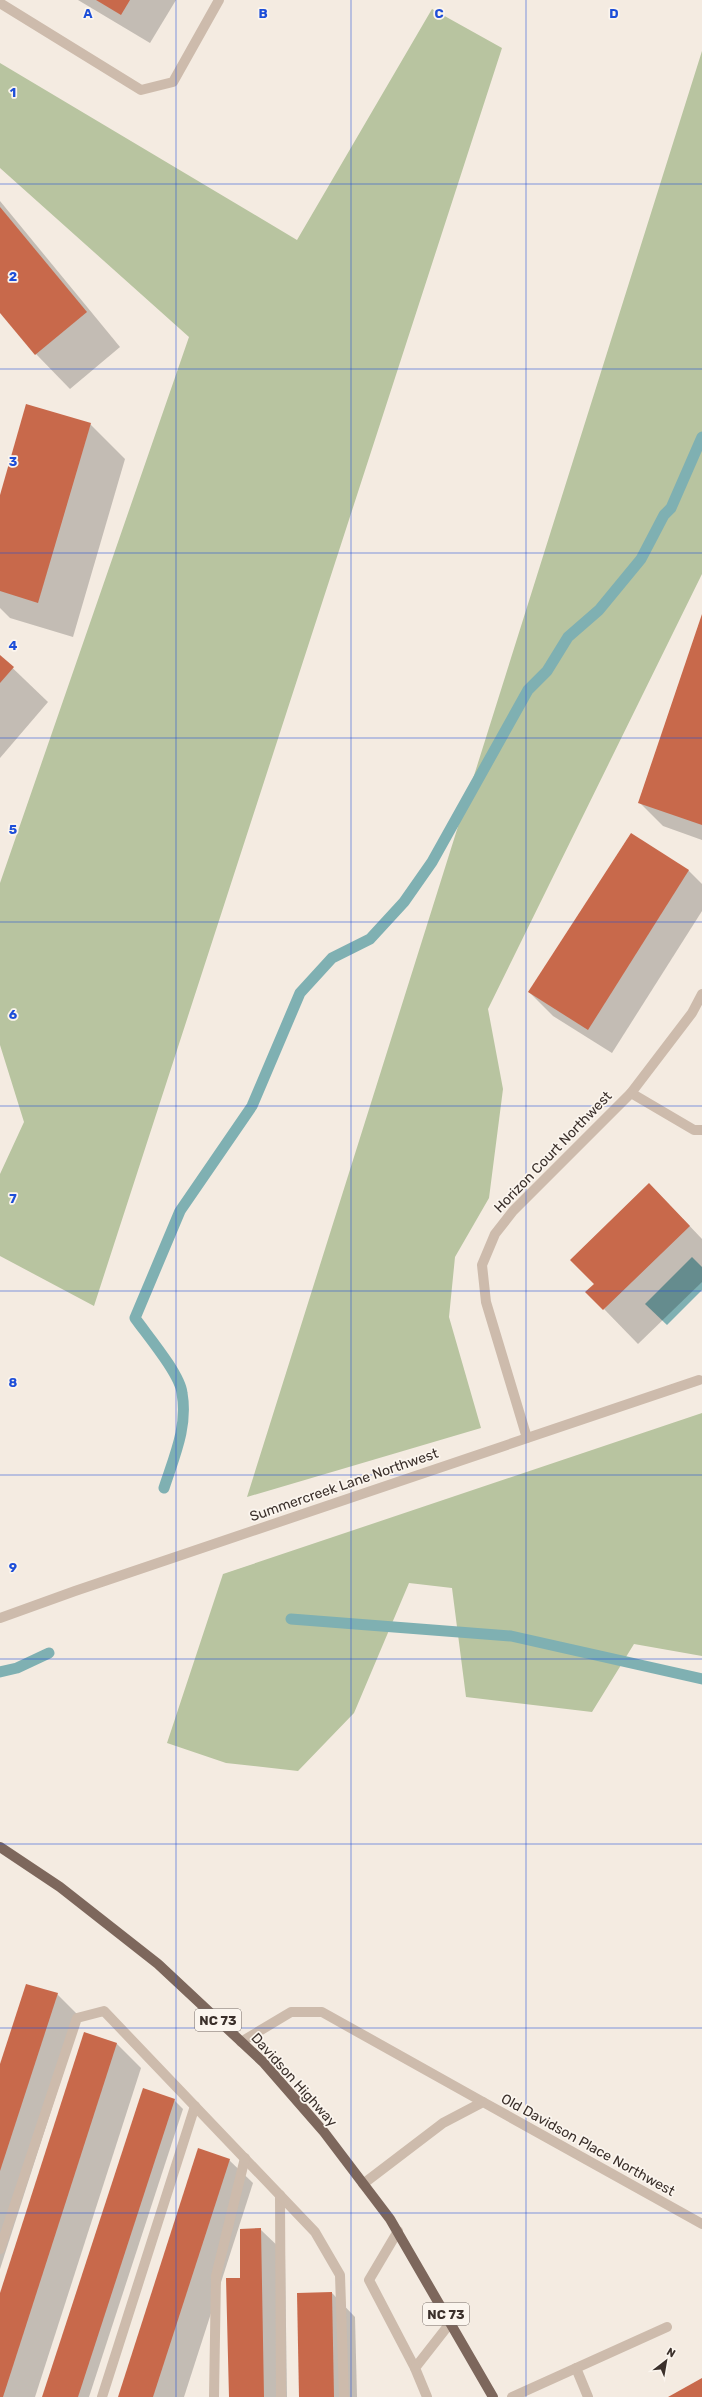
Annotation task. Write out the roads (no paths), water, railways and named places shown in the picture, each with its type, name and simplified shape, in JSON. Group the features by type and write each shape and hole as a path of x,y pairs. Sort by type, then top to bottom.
{"main road":[{"name":"Davidson Highway","path":"0,1847 60,1887 158,1964 263,2062 324,2132 398,2231 493,2397"}],"street":[{"path":"0,3 141,90 173,82 219,0"},
{"name":"Horizon Court Northwest","path":"527,1438 486,1302 482,1265 495,1234 513,1211 631,1093 692,1013 702,994"},
{"name":"Horizon Court Northwest","path":"631,1093 694,1130 702,1130"},
{"name":"Summercreek Lane Northwest","path":"0,1618 90,1586 699,1380"},
{"path":"0,2249 77,2018 104,2011 315,2232 340,2274 344,2397"},
{"path":"241,2042 291,2012 322,2012 483,2102"},
{"name":"Old Davidson Place Northwest","path":"363,2184 443,2123 483,2102 702,2224"},
{"path":"102,2397 195,2106"},
{"path":"214,2397 216,2276 245,2158"},
{"path":"280,2194 282,2397"},
{"path":"398,2231 369,2280 415,2368 427,2397"},
{"path":"415,2368 451,2322"},
{"path":"512,2397 667,2327"},
{"path":"576,2368 588,2397"}],"water":[{"path":"692,1257 702,1267 702,1290 667,1325 645,1304"}],"waterway":[{"path":"164,1488 182,1430 182,1393 176,1376 155,1344 135,1318 180,1211 252,1106 300,993 332,958 370,939 404,902 432,862 528,690 547,671 568,637 599,610 641,559 664,515 671,508 702,437"},
{"path":"291,1619 511,1636 702,1679"},
{"path":"0,1672 17,1668 49,1653"}]}
